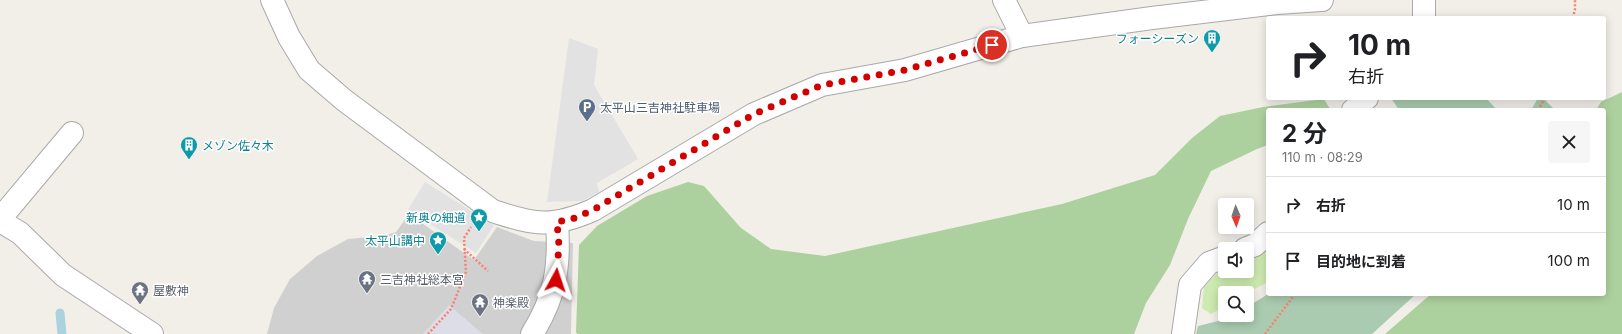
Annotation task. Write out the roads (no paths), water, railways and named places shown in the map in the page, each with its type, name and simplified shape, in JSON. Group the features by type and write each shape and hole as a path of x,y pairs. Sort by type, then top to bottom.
{"street":[{"path":"272,0 289,36 309,70 344,100 493,211 522,220 546,223 572,219 593,210 754,114 822,85 905,70 1022,36 1277,2 1322,0"},
{"path":"1004,0 1022,36"},
{"path":"1424,0 1424,16"},
{"path":"1355,108 1365,100"},
{"path":"72,133 0,220 20,233 63,275 152,334"},
{"path":"532,334 542,318 556,280 559,246 557,222"},
{"path":"1254,245 1266,235"},
{"path":"1183,334 1190,285 1209,263 1218,259"}],"waterway":[{"path":"60,313 62,334"}],"place":[{"name":"フォーシーズン","path":"1212,53"},
{"name":"太平山三吉神社駐車場","path":"587,122"},
{"name":"メゾン佐々木","path":"189,160"},
{"name":"新奥の細道","path":"479,232"},
{"name":"太平山講中","path":"438,255"},
{"name":"三吉神社総本宮","path":"367,294"},
{"name":"屋敷神","path":"140,305"},
{"name":"神楽殿","path":"480,317"}]}
